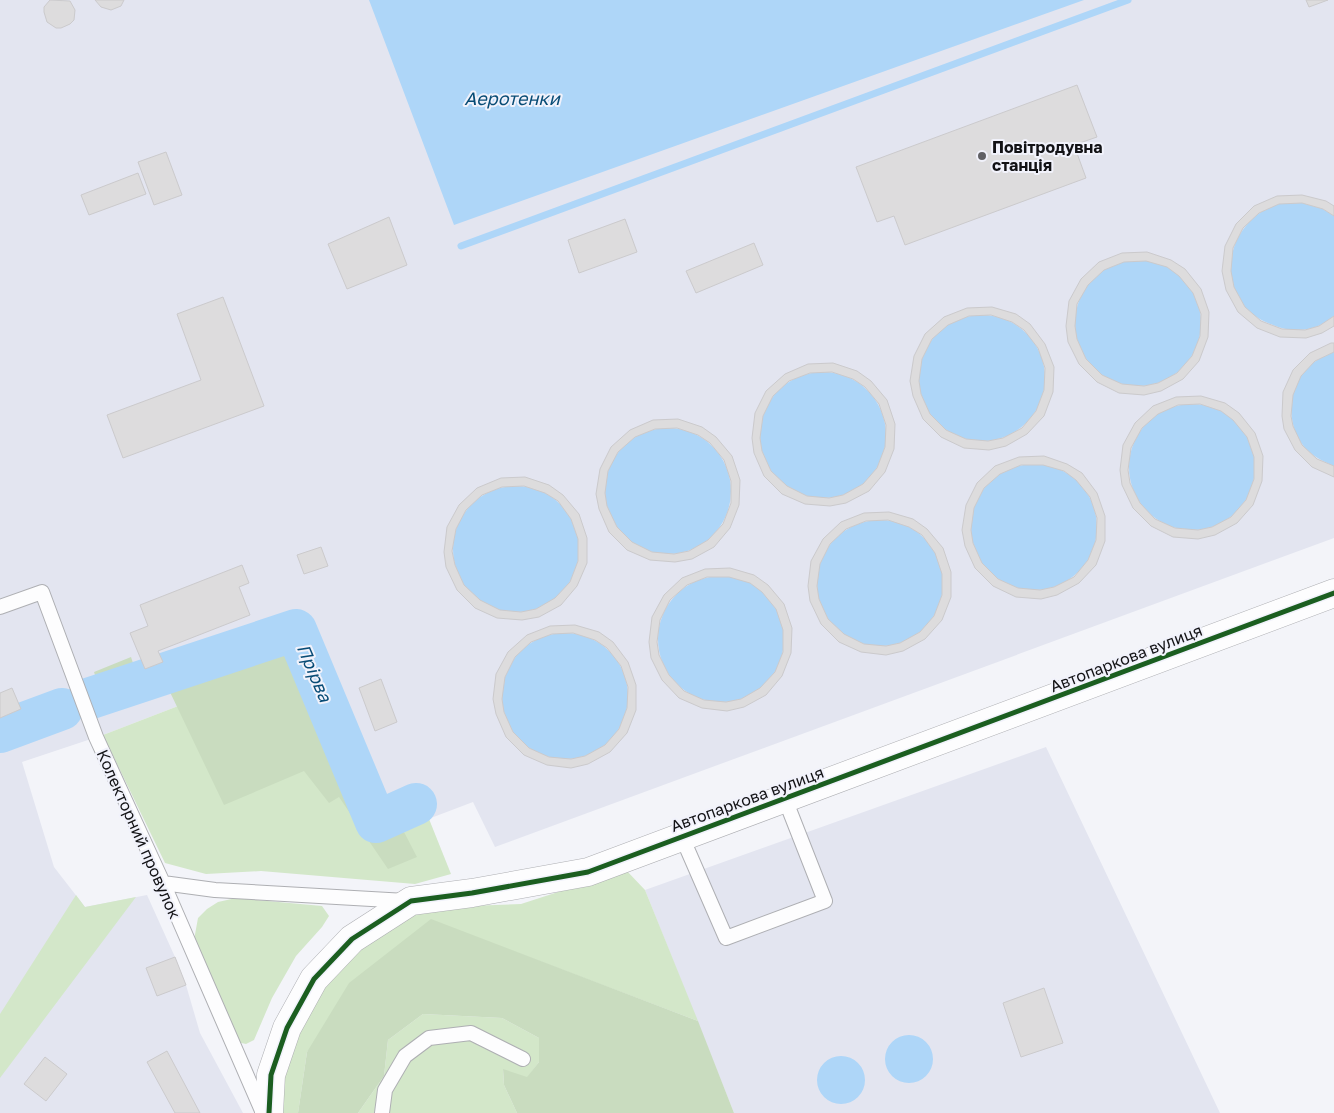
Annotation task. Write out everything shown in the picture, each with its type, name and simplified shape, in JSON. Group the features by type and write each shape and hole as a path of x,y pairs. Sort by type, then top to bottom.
{"street":[{"name":"Автопаркова вулиця","path":"269,1113 271,1075 287,1028 314,979 352,939 412,901 472,894 588,872 1334,593"}],"lane":[{"name":"Колекторний провулок","path":"0,607 42,592 96,737 163,884 263,1113"},
{"path":"682,837 726,938 825,901 785,798"},
{"path":"163,884 215,890 412,901"},
{"path":"382,1113 385,1090 405,1056 429,1038 471,1032 523,1059"}],"shaded area":[{"path":"0,0 1334,0 1334,538 495,847 473,802 394,832 316,653 103,735 22,762 54,867 85,907 147,895 186,985 200,1033 243,1113 0,1113"},
{"path":"1046,747 1220,1113 734,1113 645,890"}],"green space":[{"path":"290,613 417,857 388,869 339,797 329,803 304,771 224,805 169,690 106,708 94,672 131,657 138,675 168,665 162,653"},
{"path":"316,653 394,832 429,819 451,874 415,884 261,871 206,874 165,863 103,735"},
{"path":"626,870 645,890 698,1021 431,920 307,1052 298,1113 281,1113 285,1055 308,1007 356,949 415,912 438,907 521,904"},
{"path":"76,895 85,907 136,897 0,1078 0,1014"},
{"path":"236,898 322,906 329,916 322,927 296,956 272,998 254,1040 246,1044 237,1042 194,940 198,918 207,909 218,902"},
{"path":"431,919 698,1021 734,1113 517,1113 504,1085 503,1069 527,1077 539,1062 539,1038 502,1018 423,1014 388,1040 384,1076 358,1113 298,1113 307,1052 349,983"},
{"path":"423,1014 502,1018 539,1038 539,1062 527,1078 503,1070 504,1085 517,1113 358,1113 384,1076 388,1040"}],"water":[{"name":"Аеротенки","path":"369,0 1084,0 454,225"},
{"path":"1302,203 1323,209 1334,216 1334,316 1318,326 1307,329 1284,329 1257,317 1244,306 1236,292 1231,277 1231,261 1234,246 1241,232 1251,220 1279,204"},
{"path":"1138,260 1162,265 1182,279 1196,299 1201,323 1196,347 1182,367 1162,381 1138,386 1114,381 1094,367 1080,347 1075,323 1080,299 1094,279 1114,265"},
{"path":"982,315 1006,320 1026,334 1040,354 1045,378 1040,402 1026,422 1006,436 982,441 958,436 938,422 924,402 919,378 924,354 938,334 958,320"},
{"path":"1334,352 1334,466 1316,457 1302,444 1296,434 1291,411 1295,388 1307,368"},
{"path":"823,372 847,377 867,391 881,411 886,435 881,459 867,479 847,493 823,498 799,493 779,479 765,459 760,435 765,411 779,391 799,377"},
{"path":"1192,404 1216,409 1236,423 1250,443 1255,467 1250,491 1236,511 1216,525 1192,530 1168,525 1148,511 1134,491 1129,467 1134,443 1148,423 1168,409"},
{"path":"668,428 692,433 712,447 726,467 731,491 726,515 712,535 692,549 668,554 644,549 624,535 610,515 605,491 610,467 624,447 644,433"},
{"path":"1034,464 1058,469 1078,483 1092,503 1097,527 1092,551 1078,571 1058,585 1034,590 1010,585 990,571 976,551 971,527 976,503 990,483 1010,469"},
{"path":"516,486 540,491 560,505 574,525 579,549 574,573 560,593 540,607 516,612 492,607 472,593 458,573 453,549 458,525 472,505 492,491"},
{"path":"880,520 904,525 924,539 938,559 943,583 938,607 924,627 904,641 880,646 856,641 836,627 822,607 817,583 822,559 836,539 856,525"},
{"path":"721,576 745,581 765,595 779,615 784,639 779,663 765,683 745,697 721,702 697,697 677,683 663,663 658,639 663,615 677,595 697,581"},
{"path":"565,633 589,638 609,652 623,672 628,696 623,720 609,740 589,754 565,759 541,754 521,740 507,720 502,696 507,672 521,652 541,638"},
{"path":"909,1035 918,1037 926,1042 931,1050 933,1059 931,1068 926,1076 918,1081 909,1083 900,1081 892,1076 887,1068 885,1059 887,1050 892,1042 900,1037"},
{"path":"841,1056 850,1058 858,1063 863,1071 865,1080 863,1089 858,1097 850,1102 841,1104 832,1102 824,1097 819,1089 817,1080 819,1071 824,1063 832,1058"}],"building":[{"path":"50,0 70,1 75,10 74,20 70,24 56,28 47,22 44,7"},
{"path":"95,0 124,0 121,6 111,10 101,7"},
{"path":"1306,0 1328,0 1309,7"},
{"name":"Повітродувна станція","path":"1077,85 1097,137 1074,145 1086,178 905,245 894,216 877,222 856,167"},
{"path":"166,152 182,195 154,205 138,162"},
{"path":"138,173 146,194 89,215 81,195"},
{"path":"1302,195 1326,201 1334,206 1334,216 1323,209 1302,203 1279,204 1259,213 1243,228 1233,248 1231,271 1234,287 1245,307 1261,321 1282,329 1305,330 1319,326 1334,316 1334,326 1322,333 1306,338 1280,337 1257,328 1238,312 1226,290 1222,271 1225,246 1236,224 1254,206 1277,196"},
{"path":"389,217 407,265 347,289 328,244"},
{"path":"625,219 637,252 579,273 568,240"},
{"path":"754,243 763,265 696,293 686,271"},
{"path":"1147,252 1171,260 1185,269 1201,289 1209,312 1208,337 1199,361 1183,379 1161,391 1144,395 1119,393 1097,382 1079,364 1068,342 1066,326 1069,301 1081,279 1099,262 1122,253","holes":["1146,261 1167,267 1179,276 1193,293 1201,314 1200,336 1192,356 1177,373 1158,383 1144,386 1122,384 1102,375 1086,359 1077,339 1075,326 1077,304 1088,285 1104,270 1124,262"]},
{"path":"223,297 264,406 123,458 107,415 201,380 177,314"},
{"path":"992,307 1016,314 1030,324 1045,344 1054,367 1053,392 1044,416 1027,434 1006,446 989,450 964,448 941,437 923,419 913,396 910,381 914,356 925,334 944,317 967,308","holes":["991,315 1012,322 1024,330 1038,348 1045,368 1044,390 1036,411 1022,428 1003,438 988,441 966,439 946,430 930,414 921,394 919,381 922,359 932,339 948,325 969,316"]},
{"path":"1334,343 1334,352 1315,361 1301,376 1293,395 1291,416 1293,426 1302,445 1317,459 1334,466 1334,477 1312,467 1295,450 1284,429 1282,416 1283,392 1293,370 1310,353"},
{"path":"833,363 857,371 871,381 887,400 895,424 894,449 885,472 869,491 846,503 830,506 805,504 782,494 764,476 754,453 752,438 755,413 766,391 785,374 808,364","holes":["832,372 853,379 865,387 879,404 886,425 885,447 877,468 863,484 843,495 829,498 807,496 787,486 771,471 762,451 760,438 763,416 773,396 789,381 810,373"]},
{"path":"1201,396 1225,403 1239,413 1255,433 1263,456 1262,481 1253,505 1237,523 1215,535 1198,539 1173,537 1151,526 1133,508 1122,485 1120,470 1123,445 1135,423 1153,406 1176,397","holes":["1200,404 1221,411 1233,420 1247,437 1254,457 1254,479 1246,500 1231,517 1212,527 1198,530 1175,528 1155,519 1140,503 1130,483 1128,470 1131,448 1142,428 1158,414 1178,405"]},
{"path":"678,419 702,427 716,437 732,456 740,480 739,505 730,528 714,547 692,559 675,562 650,560 627,550 609,532 599,509 596,494 600,469 611,447 630,430 653,420","holes":["677,428 698,435 710,443 724,460 731,481 731,503 723,524 708,540 689,551 674,554 652,552 632,542 617,527 607,506 605,493 608,471 618,452 635,437 655,429"]},
{"path":"1044,456 1067,464 1082,473 1097,493 1105,516 1105,541 1096,565 1079,583 1057,595 1041,599 1016,597 993,586 975,568 965,546 962,530 966,505 977,483 995,466 1019,457","holes":["1021,465 1043,465 1064,471 1076,480 1090,497 1097,518 1096,540 1088,560 1074,577 1054,587 1040,590 1018,588 998,579 982,563 973,543 971,530 974,508 984,488 1000,474"]},
{"path":"525,477 549,485 563,495 579,514 587,538 587,563 577,586 561,605 539,617 522,620 497,618 475,608 457,590 446,567 444,552 447,527 459,505 477,488 501,478","holes":["524,486 545,493 558,501 571,519 578,539 578,561 570,582 555,598 536,609 521,612 500,610 480,600 464,585 455,565 452,551 456,529 466,510 482,495 502,487"]},
{"path":"889,512 913,519 927,529 943,548 951,572 951,597 942,620 925,639 903,651 886,655 861,652 839,642 821,624 810,601 808,586 811,561 823,539 841,522 864,513","holes":["888,520 909,527 922,535 935,553 942,574 942,595 934,616 920,632 900,643 886,646 864,644 844,634 828,619 819,599 817,586 820,564 830,544 846,529 866,521"]},
{"path":"321,547 328,566 304,574 297,555"},
{"path":"242,565 249,583 239,587 250,615 158,651 163,662 145,669 130,633 148,626 140,605"},
{"path":"730,568 754,575 768,585 784,604 792,628 791,653 782,676 766,695 744,707 727,711 702,708 679,698 662,680 651,658 649,642 652,617 664,595 682,578 705,569","holes":["707,577 729,577 750,583 762,592 776,609 783,630 783,652 775,672 760,688 741,699 726,702 704,700 684,691 669,675 659,655 657,642 660,620 670,600 687,585"]},
{"path":"575,625 599,632 613,642 628,662 636,685 636,710 627,733 610,752 588,764 571,768 547,765 524,755 506,737 496,714 493,699 496,674 508,652 527,635 550,626","holes":["573,633 595,640 607,648 621,666 628,687 627,708 619,729 605,745 585,756 571,759 549,757 529,748 513,732 504,712 502,699 505,677 515,657 531,642 552,634"]},
{"path":"381,679 397,722 375,731 359,688"},
{"path":"12,688 21,709 0,718 0,693"},
{"path":"175,957 186,985 157,996 146,968"},
{"path":"1044,988 1063,1043 1021,1057 1003,1003"},
{"path":"167,1051 200,1113 175,1113 147,1062"},
{"path":"45,1057 67,1074 46,1101 24,1084"}],"waterway":[{"path":"461,246 1128,0"},
{"name":"Прірва","path":"88,699 296,630 376,822 416,804"},
{"name":"Прірва","path":"0,732 62,709"}],"cycle path":[{"path":"269,1113 271,1075 287,1028 314,979 352,939 411,901 472,893 588,872 1334,593"}],"place":[{"name":"Повітродувна станція","path":"982,156"}]}
